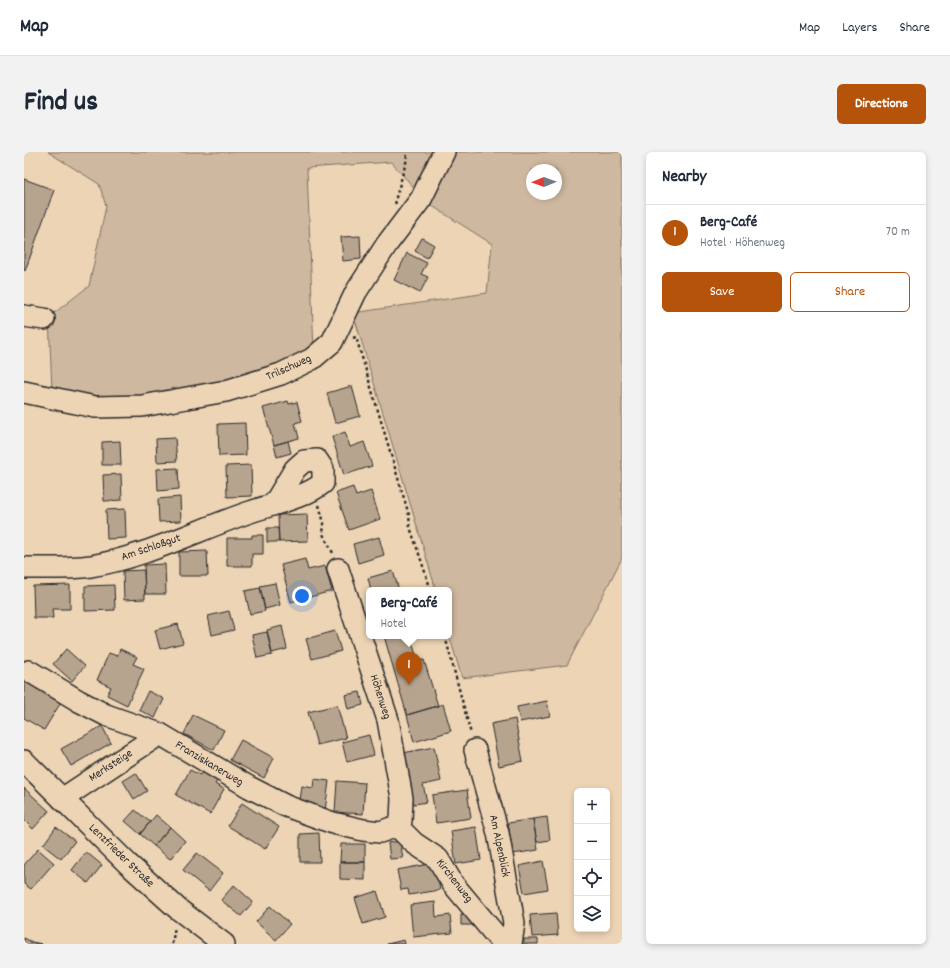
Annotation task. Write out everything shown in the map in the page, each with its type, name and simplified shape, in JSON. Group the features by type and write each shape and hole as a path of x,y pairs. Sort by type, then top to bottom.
{"street":[{"name":"Trilschweg","path":"24,392 95,407 142,406 226,391 281,374 312,359 332,342 356,292 421,199 444,152"},
{"path":"274,504 295,469 304,461 317,460 323,469 323,483 315,489"},
{"name":"Am Schloßgut","path":"24,568 90,566 133,556 315,489"},
{"name":"Höhenweg","path":"338,569 388,720 402,798 401,821 397,826"},
{"name":"Franziskanerweg","path":"29,670 79,701 106,715 160,734 249,787 286,806 333,823 362,830 380,832 397,826"},
{"name":"Merksteige","path":"62,798 160,734"},
{"name":"Am Alpenblick","path":"475,750 498,833 514,923 511,944"},
{"name":"Lenzfrieder Straße","path":"24,761 128,864 178,909 224,944"},
{"name":"Kirchenweg","path":"397,826 414,843 438,859 454,884 503,944"}],"path":[{"path":"403,223 395,201 406,159 406,152"},
{"path":"332,342 356,337 408,515 410,527 431,587"},
{"path":"315,489 324,523 323,534 329,544 338,569"},
{"path":"446,639 475,750"}],"shaded area":[{"path":"48,152 435,152 416,190 391,162 307,168 314,352 282,369 142,402 52,392 49,317 89,286 106,206 99,184"},
{"path":"449,152 622,152 622,558 567,665 462,678 450,639 452,639 452,587 435,587 353,313 487,293 492,244 426,202"}],"building":[{"path":"24,179 54,190 25,271 24,270"},
{"path":"360,236 361,259 343,261 341,237"},
{"path":"422,238 434,245 427,258 415,251"},
{"path":"407,253 427,263 421,274 428,277 420,293 394,280"},
{"path":"352,386 360,416 335,423 327,393"},
{"path":"288,401 289,404 297,402 302,421 295,423 299,438 274,445 263,408"},
{"path":"245,423 246,455 219,456 218,424"},
{"path":"345,432 350,447 364,442 372,466 344,475 332,437"},
{"path":"175,438 177,461 157,462 156,439"},
{"path":"120,441 121,465 102,465 102,442"},
{"path":"288,441 291,453 277,457 274,445"},
{"path":"251,465 252,496 227,497 226,466"},
{"path":"178,468 179,489 158,491 157,469"},
{"path":"121,474 122,500 104,501 103,475"},
{"path":"353,487 356,496 371,491 380,519 349,530 336,493"},
{"path":"180,497 181,521 159,522 158,499"},
{"path":"125,509 126,538 107,539 106,510"},
{"path":"307,514 308,541 279,542 278,515"},
{"path":"267,528 278,528 279,542 267,542"},
{"path":"252,535 263,535 263,554 252,554 252,566 227,566 227,538 252,538"},
{"path":"379,537 384,555 358,563 353,544"},
{"path":"207,551 208,576 179,576 179,552"},
{"path":"305,559 308,570 325,566 332,591 291,602 281,565"},
{"path":"165,564 166,594 145,594 144,565"},
{"path":"144,570 145,599 124,600 123,571"},
{"path":"393,571 398,587 370,587 368,578"},
{"path":"275,583 280,605 265,609 260,586"},
{"path":"70,585 70,609 52,609 53,618 34,618 33,586"},
{"path":"114,585 115,610 85,611 85,586"},
{"path":"260,588 265,611 250,614 245,591"},
{"path":"229,611 234,630 212,635 208,616"},
{"path":"178,624 183,643 160,649 155,630"},
{"path":"282,626 287,649 272,653 267,630"},
{"path":"335,631 341,651 312,659 306,639"},
{"path":"267,632 272,655 257,658 252,635"},
{"path":"385,639 411,639 418,661 424,660 438,706 407,715"},
{"path":"66,649 85,666 72,681 53,664"},
{"path":"120,649 137,657 133,664 144,669 127,705 107,695 111,687 97,680 109,653 117,656"},
{"path":"24,679 61,702 44,730 24,718"},
{"path":"148,691 164,699 155,718 139,710"},
{"path":"360,692 363,705 348,709 345,695"},
{"path":"547,701 550,716 520,722 517,707"},
{"path":"443,704 451,731 414,742 407,715"},
{"path":"337,705 346,738 317,745 308,712"},
{"path":"193,715 224,730 214,750 184,734"},
{"path":"515,719 523,761 499,766 491,724"},
{"path":"102,726 111,743 71,766 61,749"},
{"path":"369,735 374,755 347,762 342,742"},
{"path":"241,740 274,758 264,778 230,760"},
{"path":"434,747 441,781 423,785 427,802 414,804 403,753"},
{"path":"190,770 200,775 202,772 218,780 215,784 224,789 210,814 176,795"},
{"path":"136,773 147,791 134,799 123,781"},
{"path":"314,779 329,781 325,811 299,808 302,786 313,788"},
{"path":"337,781 365,783 363,814 335,812"},
{"path":"24,788 49,811 33,829 24,820"},
{"path":"467,790 471,818 436,823 432,795"},
{"path":"242,803 279,827 265,849 228,826"},
{"path":"135,810 150,822 140,834 125,821"},
{"path":"156,815 170,827 154,846 140,834"},
{"path":"547,817 550,840 537,842 533,819"},
{"path":"533,819 538,850 513,854 508,823"},
{"path":"56,827 75,841 61,859 43,845"},
{"path":"170,827 185,841 170,859 154,846"},
{"path":"476,827 481,860 456,864 451,831"},
{"path":"319,833 320,862 300,862 300,834"},
{"path":"400,841 403,858 390,859 388,843"},
{"path":"341,844 365,844 365,862 340,862"},
{"path":"38,849 54,863 31,889 24,884 24,865"},
{"path":"86,852 102,865 88,883 72,870"},
{"path":"197,853 223,873 209,891 183,870"},
{"path":"543,861 548,889 524,893 519,866"},
{"path":"340,862 365,862 365,880 340,879"},
{"path":"435,863 440,890 409,895 408,889 401,890 397,870"},
{"path":"234,885 253,902 241,916 221,900"},
{"path":"377,891 385,917 363,924 355,898"},
{"path":"435,902 436,917 450,915 452,933 413,937 410,905"},
{"path":"270,906 290,924 276,940 256,922"},
{"path":"556,913 558,935 532,937 530,915"},
{"path":"461,914 475,914 475,925 461,925"},
{"path":"24,938 32,942 42,944 24,944"},
{"path":"524,939 538,939 538,944 524,944"},
{"path":"404,940 405,944 387,944"}],"place":[{"name":"Berg-Café","path":"409,685"}]}
